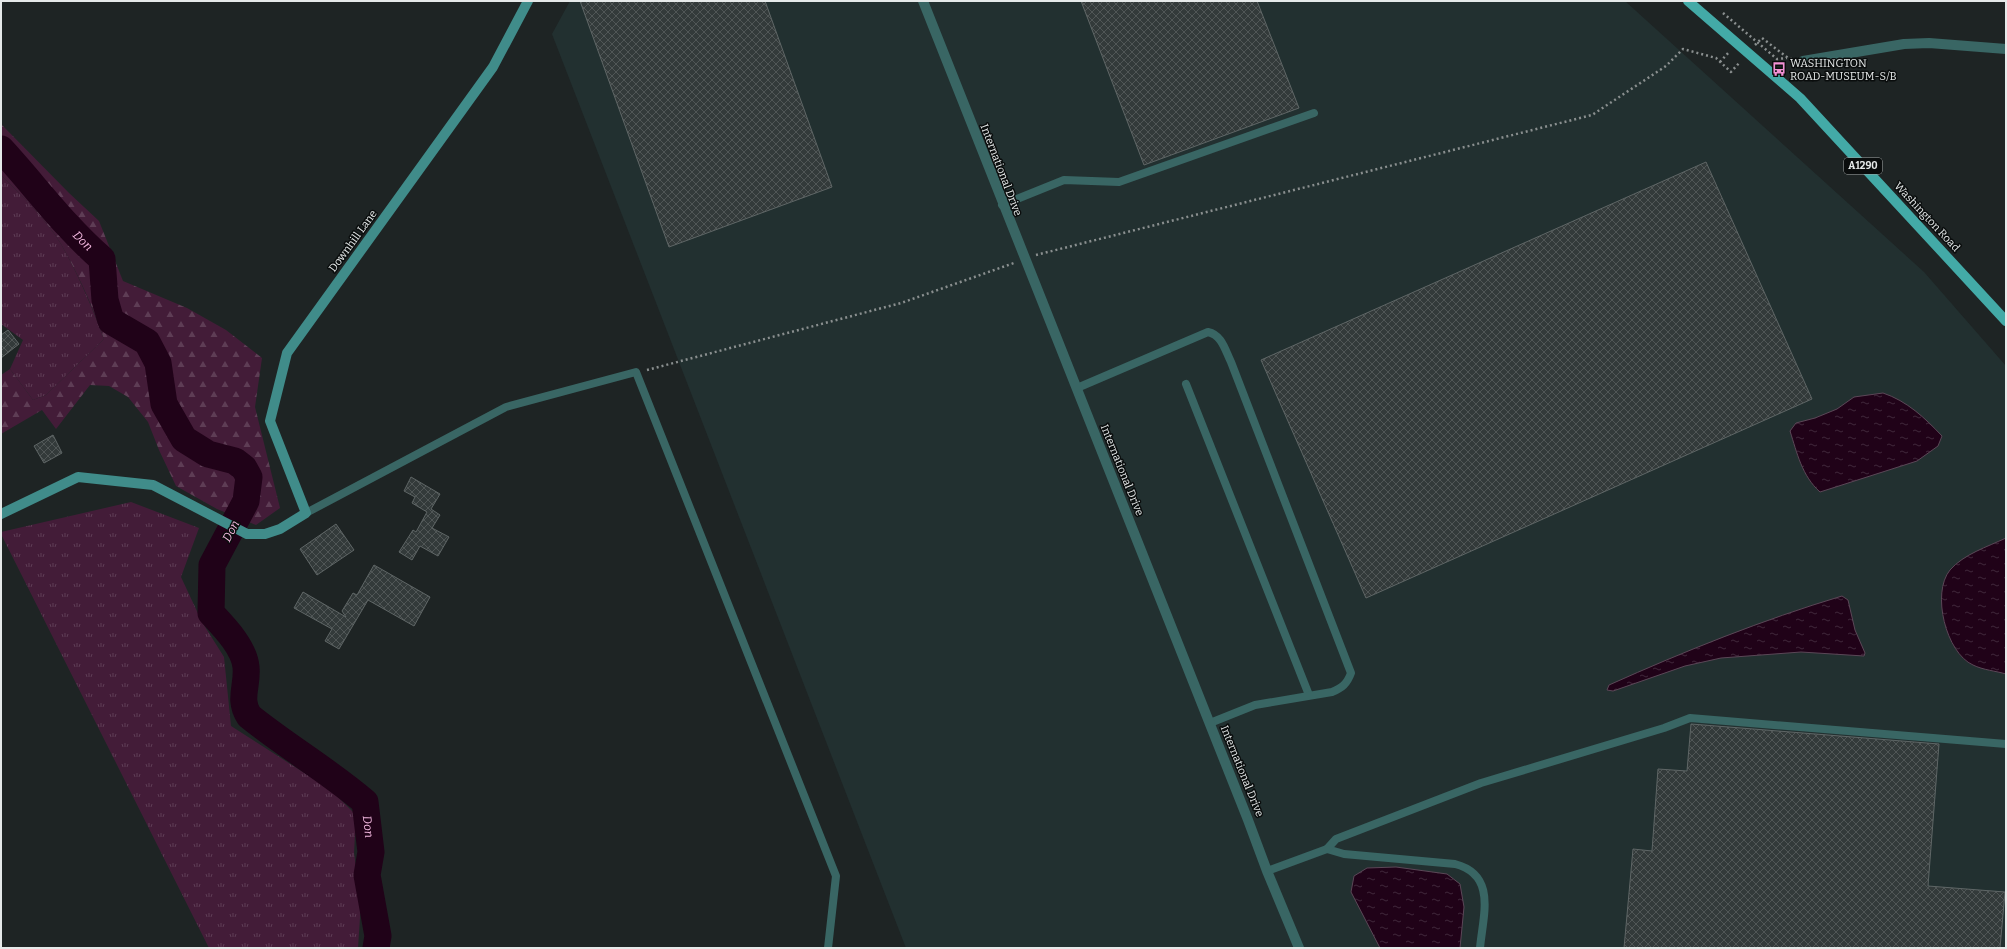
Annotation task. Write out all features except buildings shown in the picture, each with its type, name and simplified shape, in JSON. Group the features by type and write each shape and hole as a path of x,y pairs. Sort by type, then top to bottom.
{"main road":[{"name":"Washington Road","path":"1688,1 1800,98 2006,321"}],"street":[{"name":"Downhill Lane","path":"306,514 270,421 287,353 493,67 528,1"},
{"name":"International Drive","path":"923,1 1002,205 1077,388 1267,871 1299,948"},
{"path":"1803,60 1904,44 1922,43 2006,49"},
{"path":"1,514 78,477 153,485 206,511 247,534 265,534 280,529 306,514"}],"lane":[{"path":"1002,205 1064,180 1119,182 1314,113"},
{"path":"1077,388 1208,332 1215,333 1220,338 1352,673 1348,682 1342,688 1332,692 1255,705 1210,723"},
{"path":"306,514 506,407 636,372 836,876 828,948"},
{"path":"1186,384 1309,695"},
{"path":"1267,871 1327,849 1336,839 1481,783 1664,728 1690,718 2006,744"},
{"path":"1327,849 1344,854 1455,864 1465,867 1477,875 1483,885 1485,896 1480,948"}],"path":[{"path":"1721,11 1777,59 1788,58 1803,60"},
{"path":"1758,42 1762,38 1788,58"},
{"path":"1038,254 1592,115 1666,66 1683,49 1716,58 1731,72"},
{"path":"636,372 901,303 1007,266"}],"shaded area":[{"path":"570,1 1625,1 1924,272 2006,366 2006,948 906,948 552,34"}],"green space":[{"path":"1,124 69,193 99,221 123,281 187,308 226,330 262,358 255,407 280,508 256,525 217,509 176,486 148,422 128,397 109,386 90,385 56,429 42,410 1,434 1,375 10,369 33,400 46,395 104,339 85,291 61,244 41,217 1,175"},
{"path":"1,175 41,217 61,244 95,315 104,339 46,395 33,400 10,369 23,340 1,324"},
{"path":"131,502 199,528 181,577 202,622 224,657 231,726 331,790 356,815 354,853 361,902 358,948 209,948 1,534 1,532"}],"water":[{"path":"1883,393 1908,405 1929,423 1942,436 1938,446 1917,461 1820,492 1804,471 1790,431 1796,423 1815,418 1837,409 1854,397"},
{"path":"2006,538 2006,674 1973,665 1963,658 1955,648 1944,622 1942,593 1944,580 1956,564 1976,551"},
{"path":"1842,596 1848,600 1855,630 1865,653 1864,656 1801,652 1721,658 1685,666 1613,691 1607,690 1609,685 1695,648 1783,615"},
{"path":"1396,867 1447,874 1460,884 1464,907 1460,948 1380,948 1351,892 1354,876 1367,868"}],"waterway":[{"name":"Don","path":"1,149 62,219 102,259 105,300 111,321 147,342 158,363 164,404 184,439 208,454 235,461 244,468 249,477 246,501 212,565 211,613 233,638 242,652 246,667 244,704 249,716 365,802 371,852 367,875 378,936 376,948"}],"place":[{"name":"WASHINGTON ROAD-MUSEUM-S/B","path":"1779,69"}]}
